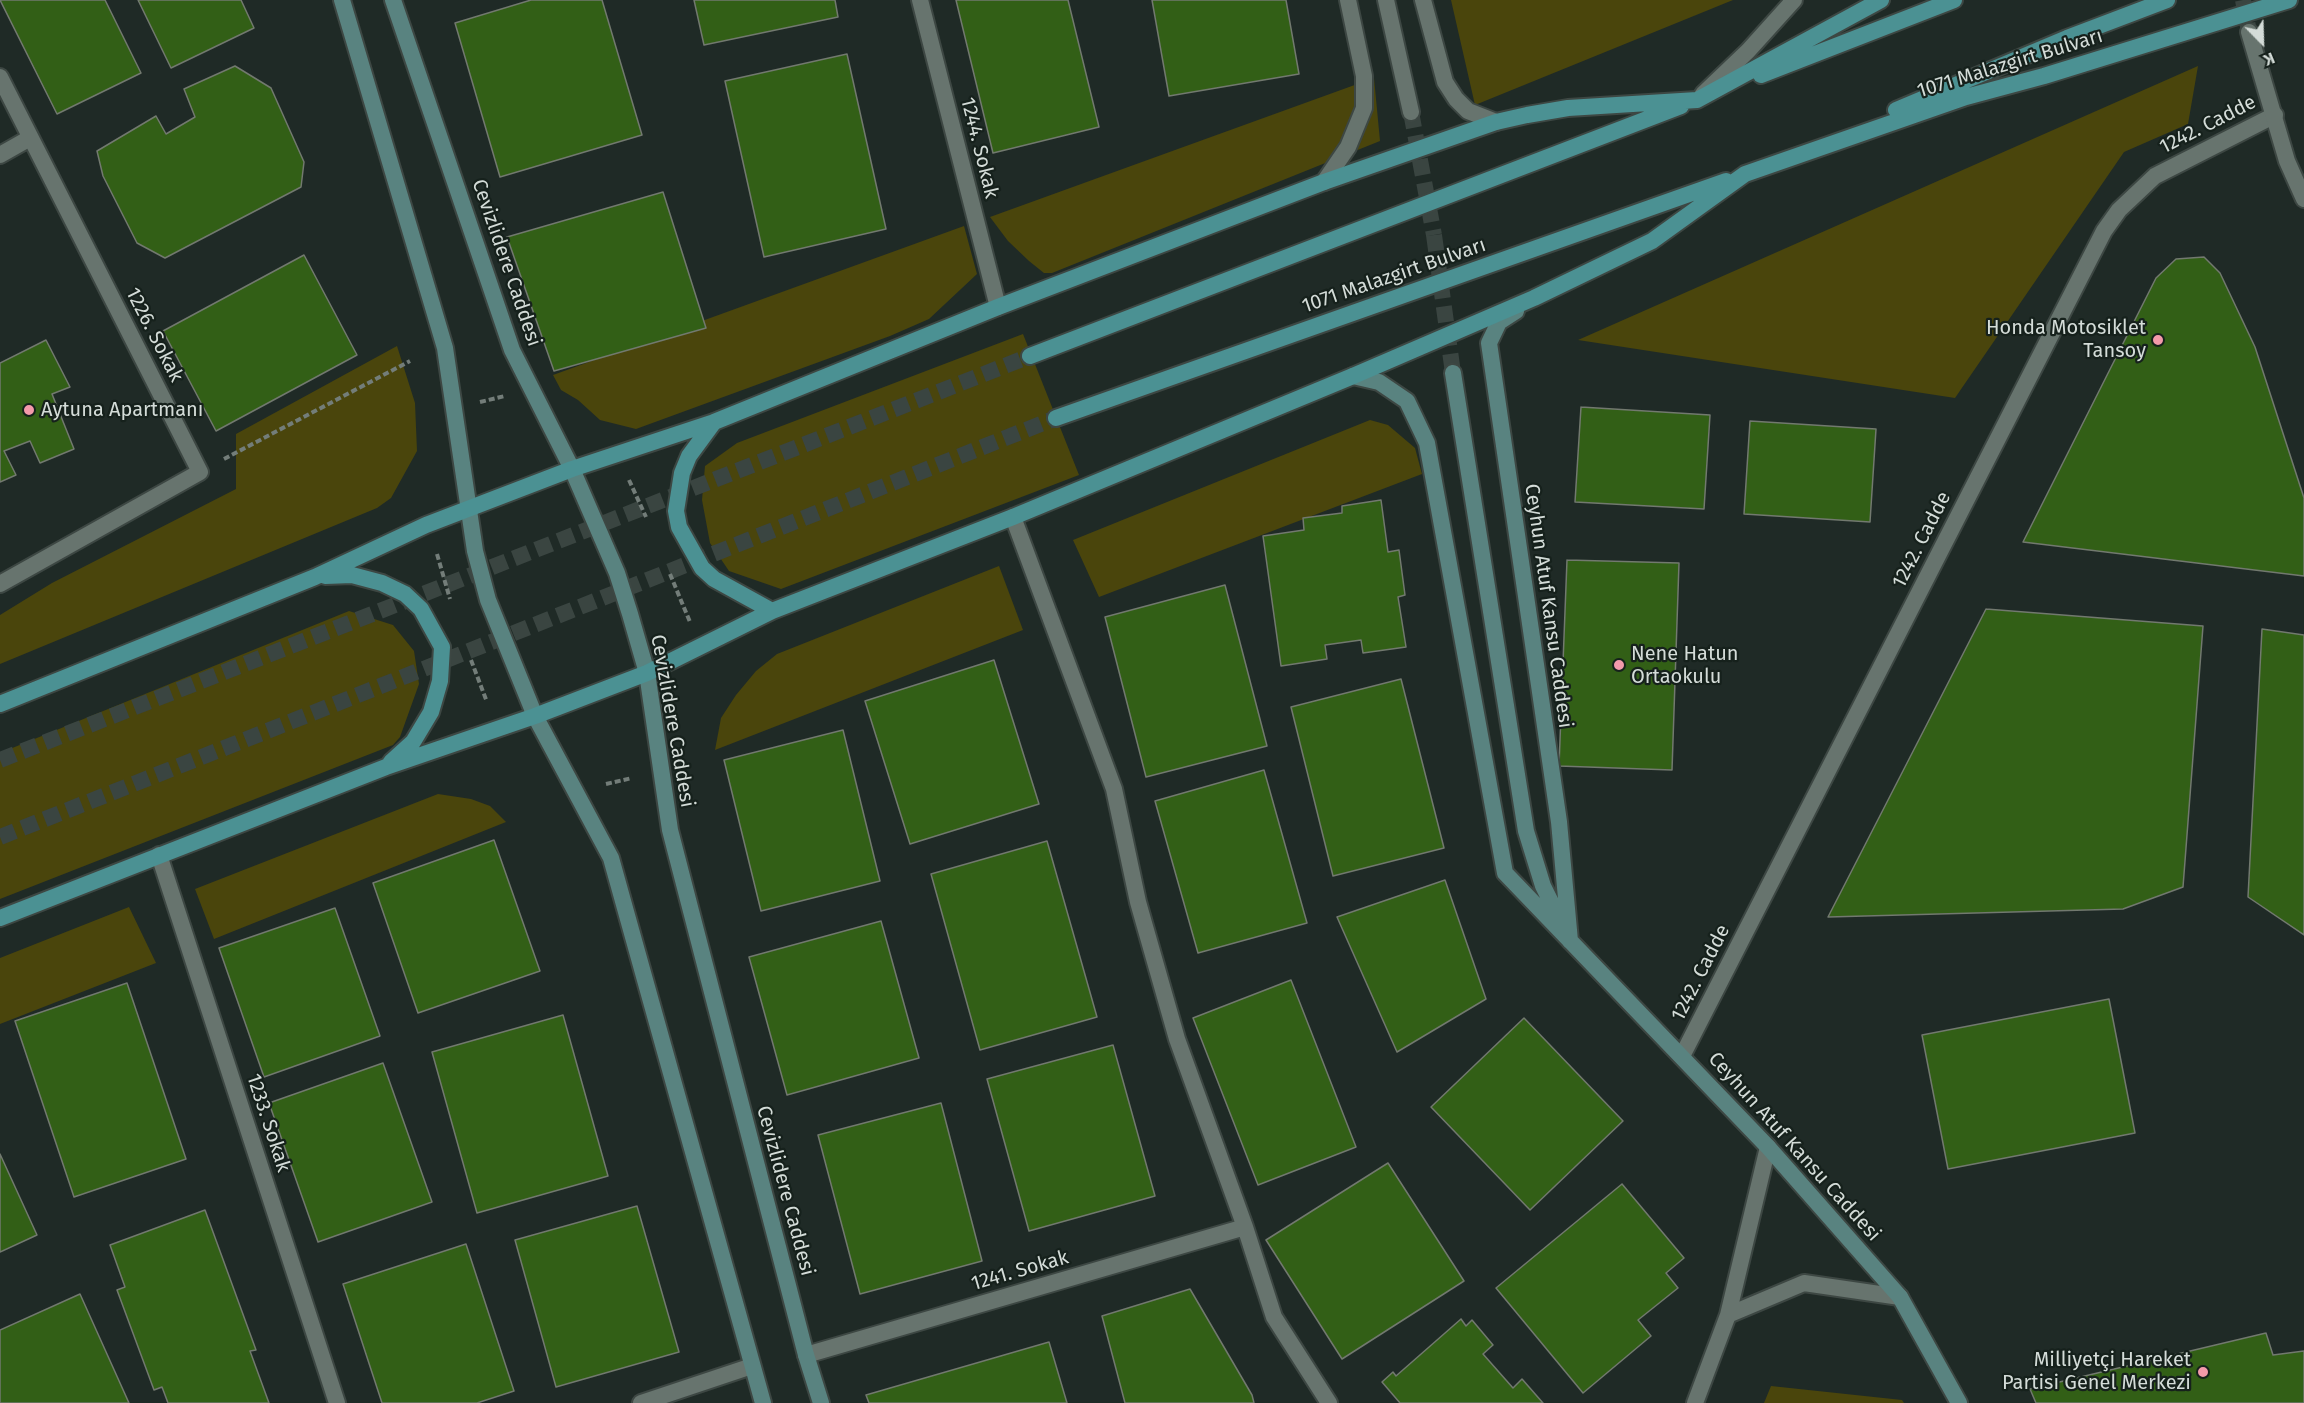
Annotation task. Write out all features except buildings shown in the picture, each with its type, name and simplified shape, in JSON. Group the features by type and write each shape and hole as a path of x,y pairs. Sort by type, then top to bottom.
{"main road":[{"path":"342,0 445,348 475,551 488,600 535,716 611,858 763,1403"},
{"name":"Cevizlidere Caddesi","path":"393,0 512,350 572,469 617,573 646,673 670,830 806,1355 821,1403"},
{"path":"0,704 315,577 426,525 572,469 714,422 998,307 1324,182 1496,122 1568,108 1697,100 1881,0"},
{"path":"1029,357 1954,0"},
{"name":"1071 Malazgirt Bulvarı","path":"1745,174 2067,38 2167,0"},
{"name":"1071 Malazgirt Bulvarı","path":"1056,418 1966,97 2044,76 2289,0"},
{"path":"0,918 386,767 535,716 646,673 772,611 1013,517 1353,376 1534,298 1652,241 1745,174"},
{"name":"Ceyhun Atuf Kansu Caddesi","path":"1534,298 1499,322 1489,343 1558,822 1570,940"},
{"name":"Ceyhun Atuf Kansu Caddesi","path":"1453,373 1526,831 1543,886 1570,940"},
{"name":"Ceyhun Atuf Kansu Caddesi","path":"1353,376 1379,382 1407,401 1427,443 1505,873 1768,1147 1900,1297 1959,1403"},
{"path":"714,422 689,456 682,473 676,512 679,527 702,568 735,592 772,611"},
{"path":"315,577 352,575 382,583 405,594 421,609 442,647 440,681 431,712 413,742 386,767"}],"street":[{"name":"1244. Sokak","path":"920,0 998,307"},
{"path":"1324,182 1348,147 1364,108 1364,76 1348,0"},
{"path":"1386,0 1411,112"},
{"path":"1423,0 1445,82 1456,99 1468,111 1496,122"},
{"path":"1697,100 1748,51 1794,0"},
{"path":"2249,32 2287,160 2304,199"},
{"name":"1226. Sokak","path":"0,77 200,472"},
{"name":"1242. Cadde","path":"1682,1056 2104,231 2119,210 2155,176 2200,151 2275,115"},
{"path":"0,155 30,138"},
{"path":"0,584 200,472"},
{"path":"1013,517 1114,789 1138,902 1177,1039 1245,1227 1274,1317 1329,1403"},
{"name":"1233. Sokak","path":"159,855 337,1403"},
{"path":"1695,1403 1728,1315 1768,1147"},
{"name":"1241. Sokak","path":"806,1355 1245,1227"},
{"path":"1728,1315 1804,1283 1900,1297"},
{"path":"641,1403 752,1366"}],"path":[{"path":"200,472 410,361"},
{"path":"480,402 506,396"},
{"path":"606,784 632,778"}],"shaded area":[{"path":"1451,0 1733,0 1475,105"},
{"path":"2198,66 2188,124 2124,152 1955,398 1578,340"},
{"path":"1374,78 1380,141 1052,273 1044,273 1029,261 1008,241 990,217"},
{"path":"964,226 977,274 929,319 890,336 636,429 600,420 578,400 561,390 553,375"},
{"path":"1023,334 1079,475 781,589 729,571 710,543 702,500 705,466 737,443"},
{"path":"397,346 415,403 417,451 391,498 377,508 0,664 0,615 52,583 236,489 236,434"},
{"path":"1370,420 1388,425 1415,448 1422,474 1099,597 1073,540"},
{"path":"999,566 1023,630 715,750 721,718 756,671 777,654"},
{"path":"349,611 393,625 414,651 419,684 400,737 393,745 0,899 0,753"},
{"path":"438,794 471,799 490,806 506,822 214,939 195,889"},
{"path":"129,907 156,963 0,1024 0,958"},
{"path":"1771,1386 1902,1400 1904,1403 1764,1403"}],"tunnel":[{"path":"2243,0 2249,32"},
{"path":"1411,112 1434,235"},
{"path":"1434,235 1453,373"},
{"path":"0,760 1030,356"},
{"path":"0,837 1056,418"}],"place":[{"name":"Honda Motosiklet Tansoy","path":"2158,340"},
{"name":"Aytuna Apartmanı","path":"29,410"},
{"name":"Nene Hatun Ortaokulu","path":"1619,665"},
{"name":"Milliyetçi Hareket Partisi Genel Merkezi","path":"2203,1372"}]}
